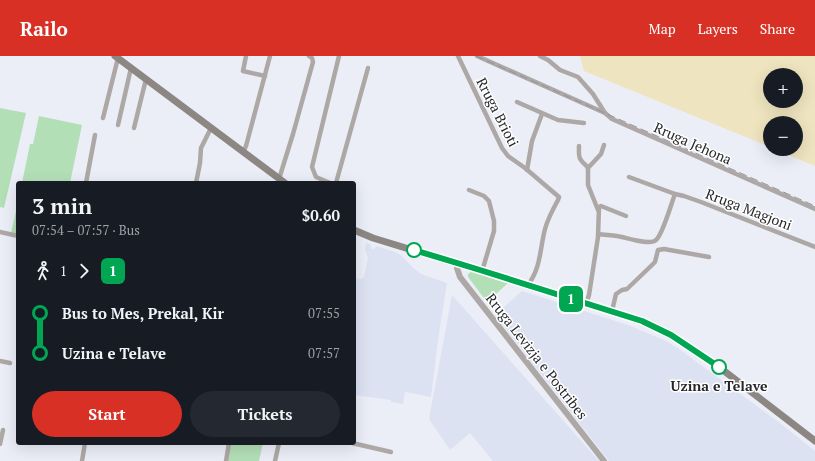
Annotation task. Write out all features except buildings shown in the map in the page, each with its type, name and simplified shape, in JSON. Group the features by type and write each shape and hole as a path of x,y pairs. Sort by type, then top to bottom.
{"main road":[{"path":"117,57 282,181"},
{"path":"356,231 373,238 612,311 654,326 689,346 719,367 815,441"}],"street":[{"path":"246,56 243,71 265,76"},
{"path":"243,152 246,146 270,56"},
{"path":"282,181 312,62 312,58 309,56"},
{"path":"325,181 316,177 312,167 339,56"},
{"name":"Rruga Brioti","path":"458,56 502,148 508,156 559,196 546,226 540,260 528,285"},
{"path":"477,56 605,113"},
{"name":"Rruga Jehona","path":"540,56 548,60 560,70 578,77 593,94 605,113 617,121 815,209"},
{"path":"104,118 117,57"},
{"path":"118,125 132,68"},
{"path":"337,181 368,68"},
{"path":"134,128 146,79"},
{"name":"Rruga Brioti","path":"517,102 558,120 584,123"},
{"name":"Rruga Brioti","path":"527,170 532,141 542,114"},
{"path":"196,181 201,148 211,128"},
{"path":"86,181 95,135"},
{"path":"588,168 601,154 604,145"},
{"path":"579,146 581,161 587,165 588,168 588,185 599,212"},
{"name":"Rruga Magjoni","path":"629,176 675,194 701,202 815,247"},
{"path":"469,190 484,196 489,201 494,222 494,231 483,268 480,270"},
{"path":"598,234 616,236 641,242 656,241 675,194"},
{"path":"586,304 589,295 598,234 600,207 601,206 626,216"},
{"path":"0,232 16,236"},
{"path":"612,311 616,294 627,289 655,262 658,250 664,249 708,257"},
{"name":"Rruga Levizja e Postribes","path":"457,263 460,277 604,461"},
{"path":"0,361 10,363"},
{"path":"0,444 3,430"},
{"path":"356,444 391,452"},
{"path":"82,461 85,445"},
{"path":"226,461 229,445"},
{"path":"275,461 279,445"}],"shaded area":[{"path":"366,243 370,244 372,249 377,246 395,252 402,256 421,274 447,283 431,397 405,392 403,404 391,402 391,400 356,395 356,278 361,279 364,277 368,258 365,249"},
{"path":"522,291 631,326 666,341 780,423 815,451 815,461 609,461 495,315"},
{"path":"452,295 599,461 493,461 470,433 450,450 429,419"}],"green space":[{"path":"0,108 26,113 4,208 0,207"},
{"path":"39,116 82,125 70,181 22,181 30,144 33,144"},
{"path":"16,211 16,234 11,233"},
{"path":"471,272 507,284 487,302 468,277 468,274"},
{"path":"230,445 263,445 259,461 227,461"}],"sand":[{"path":"580,56 815,56 815,166 791,156 803,156 803,116 763,116 763,144 584,71"}],"railway":[{"path":"476,56 815,206"}],"bus line":[{"name":"1","path":"414,250 642,321 671,335 719,367"}],"place":[{"name":"Uzina e Telave","path":"719,367"}]}
